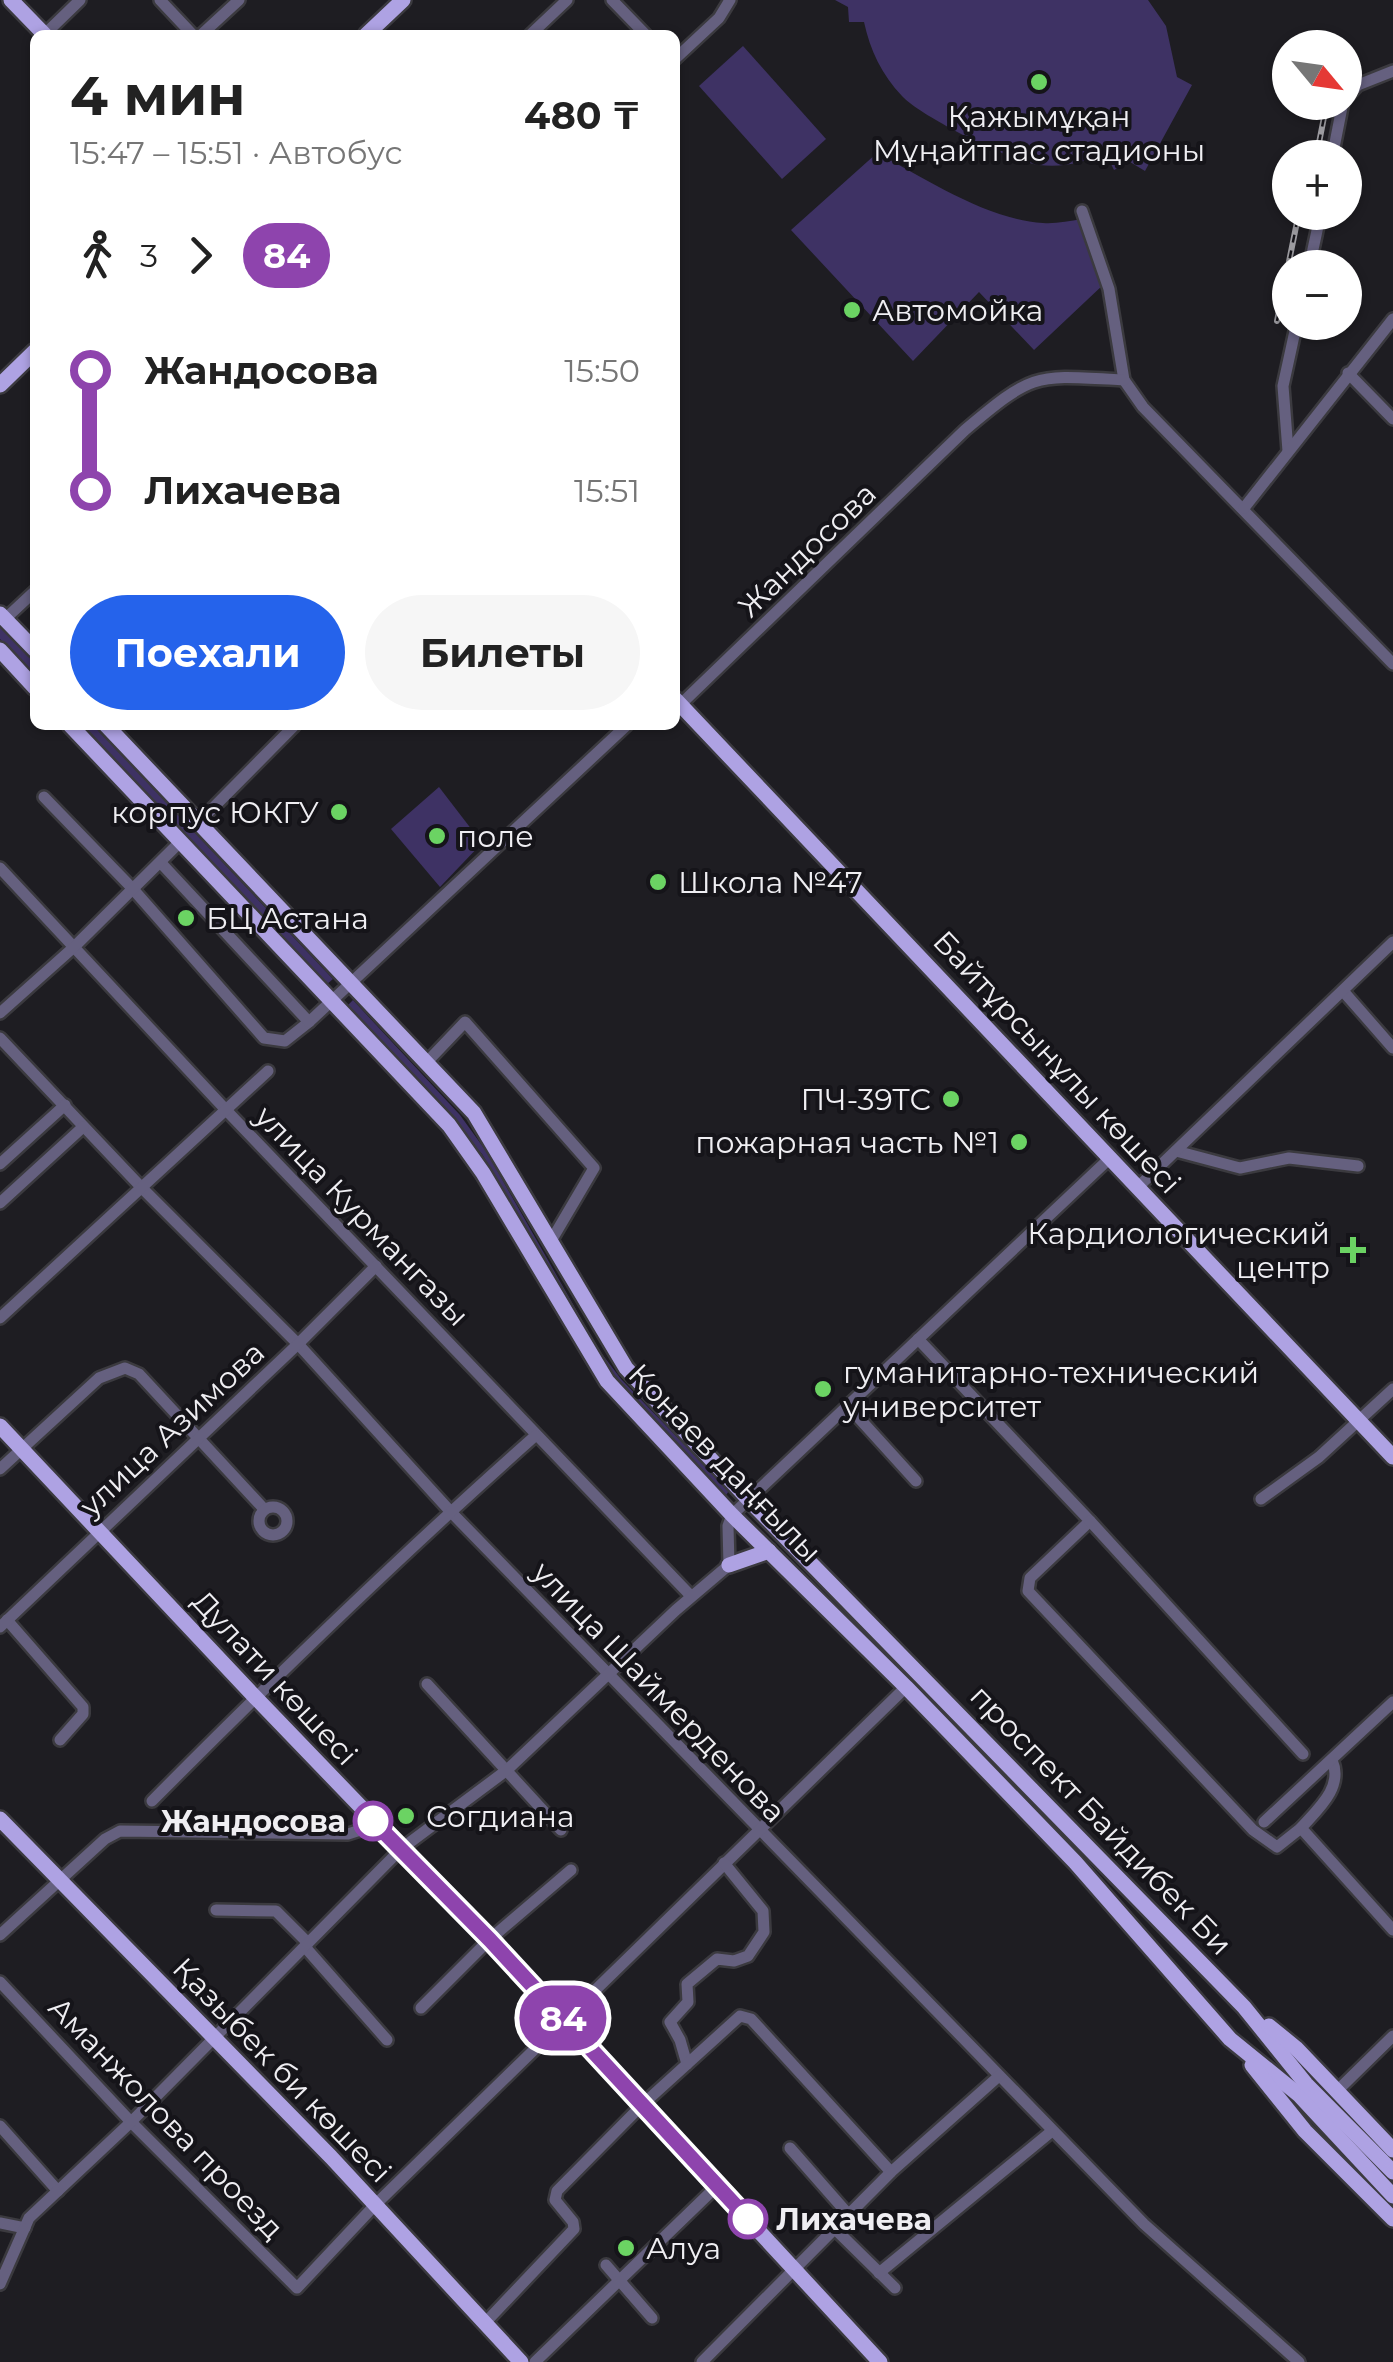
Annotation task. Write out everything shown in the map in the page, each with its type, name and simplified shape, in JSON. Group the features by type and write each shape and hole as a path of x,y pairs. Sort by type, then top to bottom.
{"main road":[{"path":"10,0 39,30"},
{"path":"371,30 403,0"},
{"path":"0,385 30,356"},
{"path":"2,616 30,645"},
{"path":"0,650 30,683"},
{"name":"Байтұрсынұлы көшесі","path":"680,703 1393,1457"},
{"name":"Қонаев даңғылы","path":"75,730 449,1125 483,1173 607,1382 732,1515 1075,1862 1230,2039 1298,2094 1393,2196"},
{"name":"Қонаев даңғылы","path":"111,730 474,1112 626,1368 761,1513"},
{"name":"Дулати көшесі","path":"0,1426 376,1825 490,1940 796,2268 876,2361"},
{"name":"проспект Байдибек Би","path":"761,1513 1244,2006 1306,2084 1393,2172"},
{"path":"728,1565 768,1551"},
{"name":"Қазыбек би көшесі","path":"0,1819 215,2036 522,2362"},
{"path":"1244,2006 1296,2048 1393,2150"},
{"path":"1230,2039 1304,2131 1393,2219"}],"street":[{"path":"49,30 80,0"},
{"path":"160,0 189,30"},
{"path":"207,30 238,0"},
{"path":"535,30 567,0"},
{"path":"612,0 641,30"},
{"path":"680,54 719,18 730,0"},
{"path":"1362,83 1393,71"},
{"path":"1082,211 1109,290 1124,380 1143,407 1393,664"},
{"path":"1244,508 1393,319"},
{"path":"1288,450 1282,386 1293,340"},
{"path":"1348,373 1393,418"},
{"name":"Жандосова","path":"680,699 1011,390 1043,377 1124,380"},
{"path":"2,616 30,595"},
{"path":"199,822 290,730"},
{"path":"44,797 132,888 264,1038 285,1042 621,730"},
{"path":"0,1013 74,947 180,842"},
{"path":"161,863 310,1022"},
{"name":"улица Курмангазы","path":"0,868 691,1596"},
{"path":"1138,1188 1393,942"},
{"path":"1343,991 1393,1048"},
{"path":"426,1063 466,1022 594,1168 551,1241"},
{"name":"улица Шаймерденова","path":"0,1038 298,1344 450,1511 998,2076 1144,2224 1299,2362"},
{"path":"0,1318 268,1071"},
{"path":"0,1164 64,1105"},
{"path":"0,1204 83,1126"},
{"path":"1176,1152 1240,1168 1289,1158 1358,1166"},
{"path":"0,2284 29,2218 131,2122 401,1850 506,1770 728,1565 728,1526 732,1515 1110,1158"},
{"name":"улица Азимова","path":"3,1624 376,1266"},
{"path":"918,1339 1303,1754"},
{"path":"0,1469 99,1378 125,1368 139,1374 264,1509"},
{"path":"1261,1499 1319,1457 1393,1389"},
{"path":"848,1406 916,1481"},
{"path":"152,1801 450,1511 535,1436"},
{"path":"1090,1521 1030,1578 1028,1591 1253,1830 1276,1847 1302,1828 1328,1798 1334,1763"},
{"path":"3,1624 83,1707 82,1714 60,1740"},
{"path":"427,1684 561,1830"},
{"path":"374,2205 906,1687"},
{"path":"1264,1822 1334,1763 1393,1702"},
{"path":"0,1935 113,1834 127,1830 348,1834 376,1825"},
{"path":"1302,1828 1393,1930"},
{"path":"687,2064 670,2022 688,2002 688,1984 716,1958 734,1961 748,1956 764,1932 763,1911 724,1862"},
{"path":"421,2008 490,1940 571,1870"},
{"path":"216,1910 276,1911 387,2040"},
{"name":"Аманжолова проезд","path":"0,1982 131,2122 297,2288 374,2205"},
{"path":"484,2324 574,2229 555,2200 557,2192 642,2105 740,2016 752,2018 891,2172"},
{"path":"1337,2091 1393,2036"},
{"path":"702,2362 891,2172 998,2076"},
{"path":"0,2126 58,2191"},
{"path":"879,2273 1052,2130"},
{"path":"790,2148 848,2214"},
{"path":"535,2362 717,2186"},
{"path":"0,2224 25,2228"},
{"path":"834,2228 895,2288"},
{"path":"606,2265 652,2318"}],"shaded area":[{"name":"Қажымұқан Мұңайтпас стадионы","path":"835,0 1148,0 1166,26 1177,77 1192,85 1145,171 1130,162 1114,170 1106,154 1065,165 1026,162 967,137 912,105 883,71 864,22 849,22 848,7"},
{"path":"743,46 826,139 782,179 699,86"},
{"path":"877,153 1000,214 1043,223 1082,219 1104,284 1034,350 979,292 913,361 791,230"},
{"path":"0,626 30,658 30,671 0,639"},
{"path":"86,730 98,730 333,979 326,985"},
{"name":"поле","path":"439,787 482,843 440,887 391,829"},
{"path":"353,1000 460,1115 486,1151 599,1350 621,1379 729,1491 726,1495 607,1367 482,1154 346,1007"}],"railway":[{"path":"1320,140 1323,120"},
{"path":"1291,250 1295,230"}],"bus line":[{"name":"84","path":"373,1821 490,1940 748,2219"}],"place":[{"name":"Қажымұқан Мұңайтпас стадионы","path":"1039,82"},
{"name":"Автомойка","path":"852,310"},
{"name":"корпус ЮКГУ","path":"339,812"},
{"name":"поле","path":"437,836"},
{"name":"Школа №47","path":"658,882"},
{"name":"БЦ Астана","path":"186,918"},
{"name":"ПЧ-39ТС","path":"951,1099"},
{"name":"пожарная часть №1","path":"1019,1142"},
{"name":"Кардиологический центр","path":"1353,1250"},
{"name":"гуманитарно-технический университет","path":"823,1389"},
{"name":"Согдиана","path":"406,1816"},
{"name":"Жандосова","path":"373,1821"},
{"name":"Лихачева","path":"748,2219"},
{"name":"Алуа","path":"626,2248"}]}
